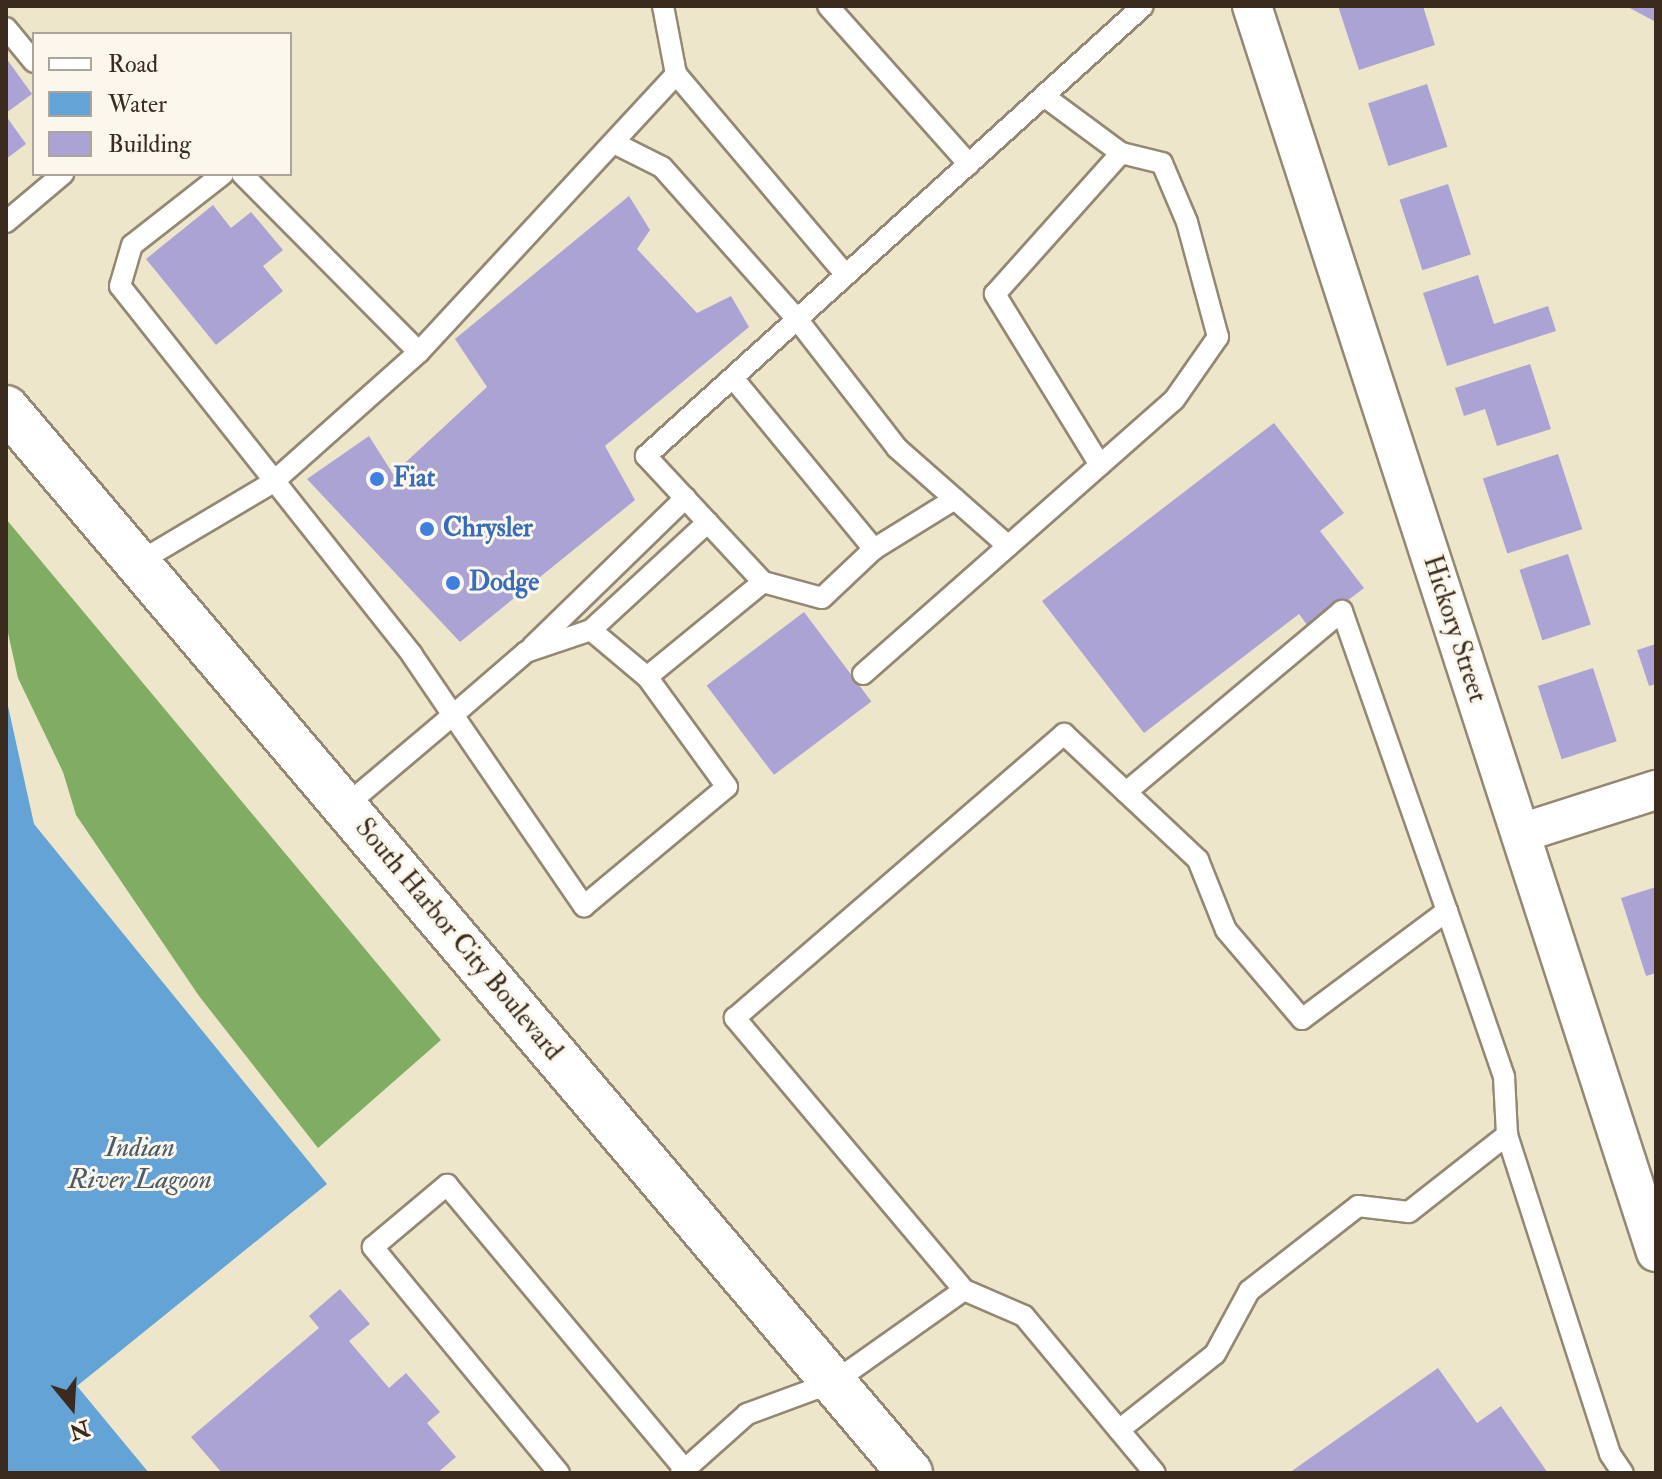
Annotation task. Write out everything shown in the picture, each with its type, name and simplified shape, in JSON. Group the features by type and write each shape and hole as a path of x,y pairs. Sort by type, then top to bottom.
{"main road":[{"name":"South Harbor City Boulevard","path":"6,408 910,1473"}],"street":[{"name":"Hickory Street","path":"1252,6 1656,1252"},
{"path":"1521,833 1656,790"}],"lane":[{"path":"663,6 676,74 846,275"},
{"path":"828,6 969,164"},
{"path":"955,499 874,549 822,598 763,582 646,456 1143,6"},
{"path":"6,28 32,60"},
{"path":"137,563 272,483 419,352 618,145 676,74"},
{"path":"863,674 1174,400 1218,337 1187,222 1162,163 1121,153 1044,96"},
{"path":"618,145 662,167 797,319 897,448 1008,546"},
{"path":"1100,465 995,294 1121,153"},
{"path":"6,222 61,176"},
{"path":"220,176 132,245 120,286 453,715 584,906 727,787 647,677 591,630"},
{"path":"244,176 419,352"},
{"path":"733,378 874,549"},
{"path":"344,807 526,652 685,498"},
{"path":"526,652 591,630 708,522"},
{"path":"647,677 763,582"},
{"path":"1126,792 1342,611 1504,1077 1507,1135 1610,1454 1623,1473"},
{"path":"1155,1473 1024,1316 964,1290 735,1018 1064,734 1198,860 1226,930 1302,1019 1447,911"},
{"path":"1119,1430 1215,1354 1249,1291 1358,1206 1409,1212 1507,1135"},
{"path":"559,1473 373,1247 447,1185 683,1471 747,1414 834,1382 964,1290"}],"green space":[{"path":"6,519 441,1040 318,1148 199,996 76,815 63,772 18,678 6,624"}],"water":[{"name":"Indian River Lagoon","path":"6,697 34,824 327,1184 77,1386 149,1473 6,1473"}],"building":[{"path":"1338,6 1423,6 1435,45 1359,70"},
{"path":"1626,6 1656,6 1656,22"},
{"path":"6,58 32,94 6,113"},
{"path":"1427,84 1447,147 1388,166 1368,103"},
{"path":"6,116 26,144 6,159"},
{"path":"1448,184 1471,254 1422,270 1399,200"},
{"path":"629,196 650,230 637,249 697,313 731,296 749,327 605,446 635,500 460,642 307,479 369,436 393,474 487,387 455,339"},
{"path":"213,205 231,228 251,212 283,250 263,266 283,291 216,345 146,259"},
{"path":"1478,275 1494,324 1548,306 1556,331 1447,366 1423,293"},
{"path":"1530,364 1551,429 1497,446 1485,409 1464,416 1455,388"},
{"path":"1274,423 1344,513 1320,531 1364,588 1310,629 1299,614 1144,733 1042,601"},
{"path":"1558,454 1582,529 1507,554 1483,478"},
{"path":"1568,554 1591,624 1542,640 1519,570"},
{"path":"804,612 871,701 774,775 707,685"},
{"path":"1656,644 1656,684 1649,686 1637,650"},
{"path":"1593,668 1617,741 1562,759 1538,686"},
{"path":"1656,887 1656,973 1646,976 1621,898"},
{"path":"340,1289 370,1324 349,1341 389,1388 406,1373 440,1412 427,1423 456,1457 437,1473 222,1473 191,1437 319,1328 309,1316"},
{"path":"1438,1368 1477,1423 1501,1406 1548,1473 1289,1473"}],"place":[{"name":"Fiat","path":"377,479"},
{"name":"Chrysler","path":"427,529"},
{"name":"Dodge","path":"453,583"}]}
